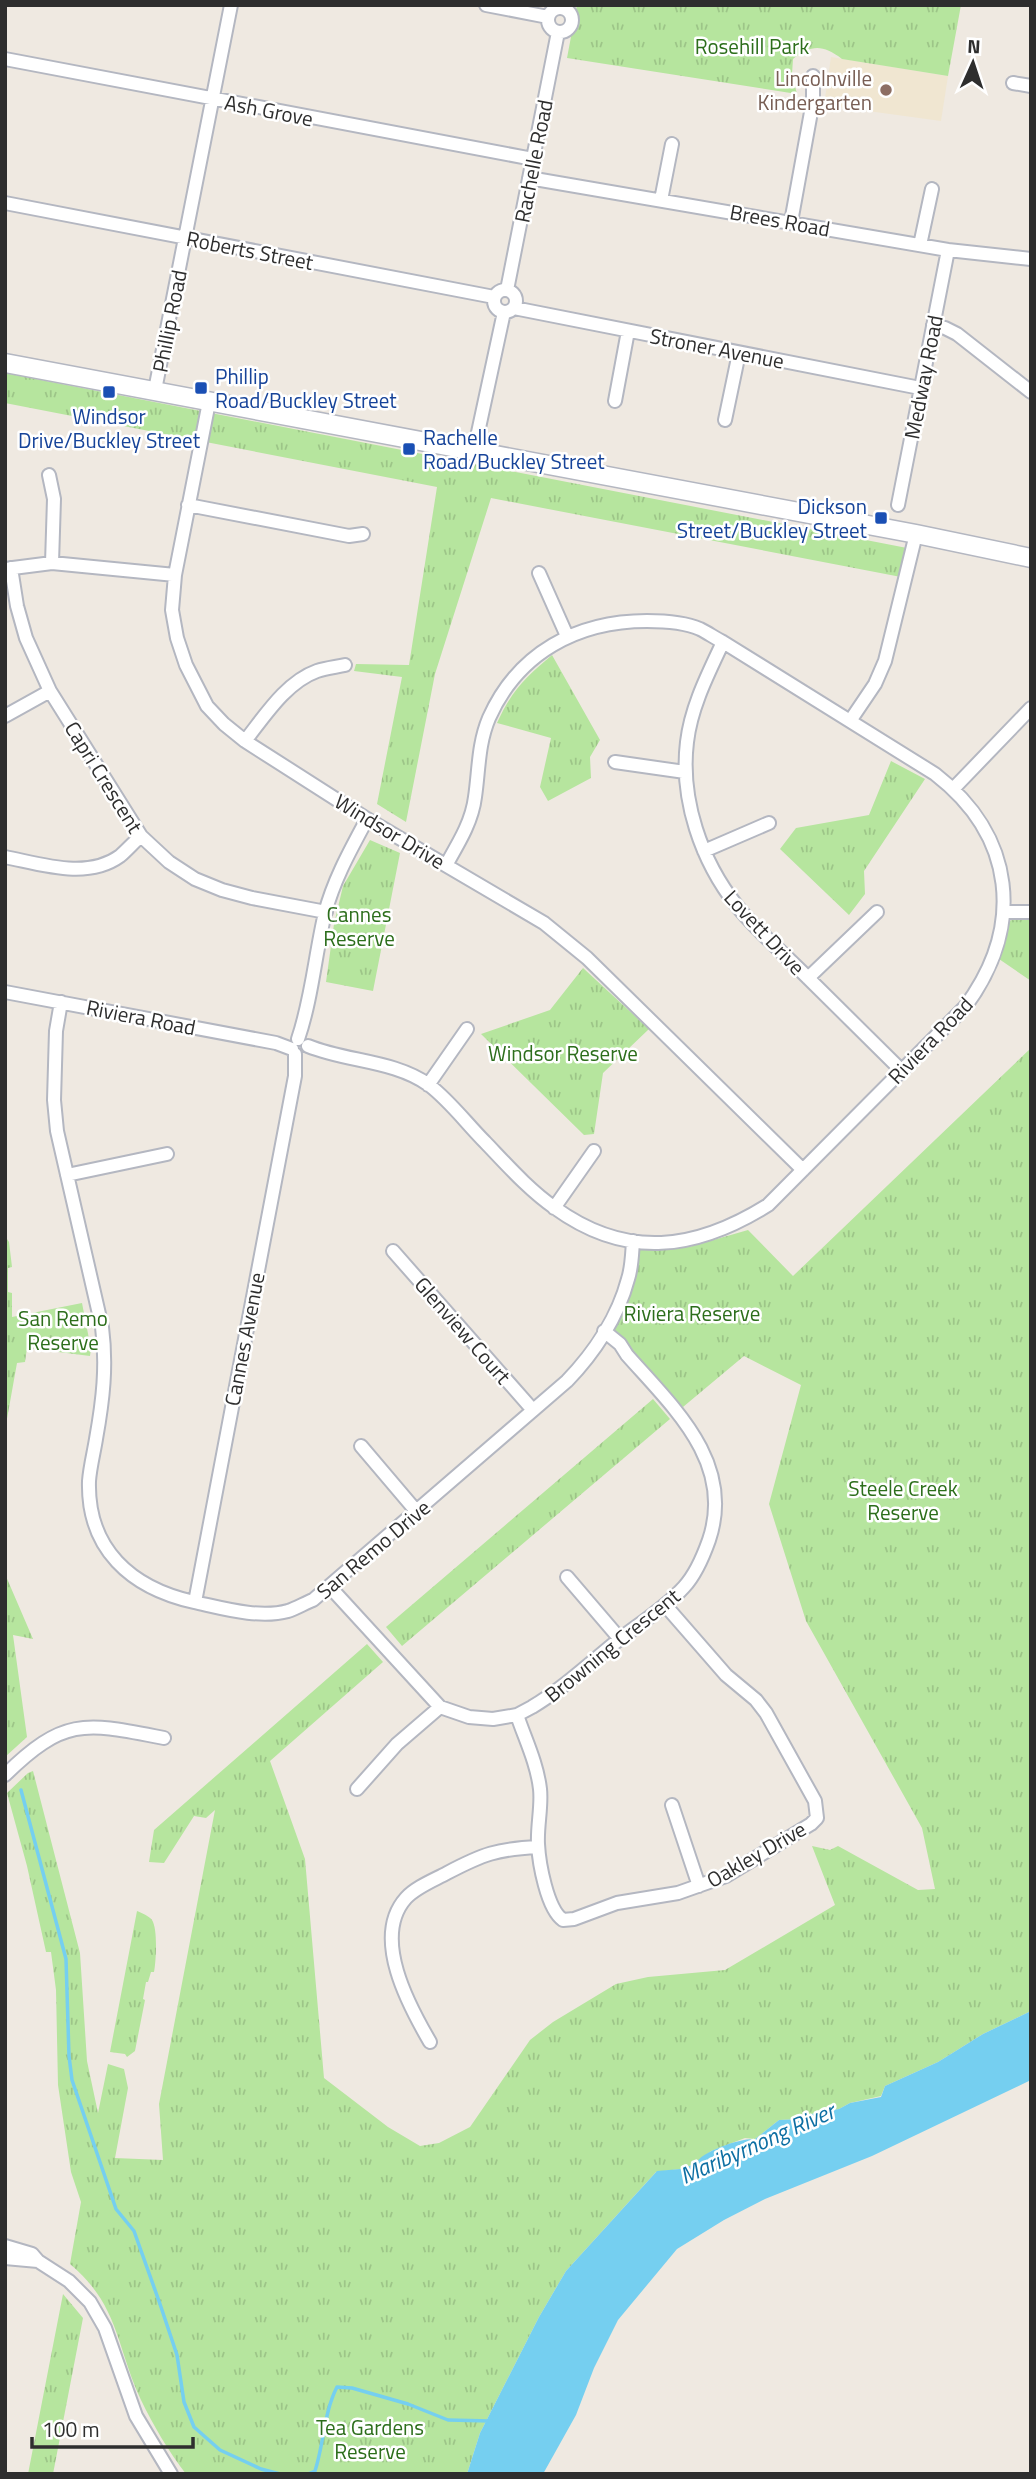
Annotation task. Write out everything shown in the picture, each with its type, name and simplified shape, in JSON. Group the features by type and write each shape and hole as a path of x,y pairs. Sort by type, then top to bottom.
{"main road":[{"path":"5,363 916,534 1031,558"}],"street":[{"name":"Phillip Road","path":"155,390 231,5"},
{"path":"486,5 548,17"},
{"path":"563,6 572,20 569,27 558,32 549,25 548,17 555,8 563,6"},
{"name":"Rachelle Road","path":"507,290 558,32"},
{"name":"Ash Grove","path":"5,59 533,159"},
{"path":"791,222 813,101 813,76"},
{"path":"1013,83 1031,86"},
{"path":"660,200 672,144"},
{"name":"Brees Road","path":"529,178 948,250 1031,259"},
{"path":"920,245 932,189"},
{"name":"Roberts Street","path":"5,203 494,297"},
{"name":"Medway Road","path":"898,505 948,250"},
{"path":"474,451 509,310 515,297 507,290 499,292 494,297 495,307 509,310"},
{"name":"Stroner Avenue","path":"509,310 920,388"},
{"path":"933,325 957,334 1031,392"},
{"path":"615,401 628,331"},
{"path":"725,420 739,353"},
{"name":"Windsor Drive","path":"209,402 175,575 172,610 186,665 207,706 245,741 367,819 544,923 587,958 803,1170"},
{"path":"49,475 54,499 52,563"},
{"path":"188,505 349,536 363,534"},
{"path":"850,721 875,684 885,662 916,534"},
{"path":"8,568 52,563 175,575"},
{"name":"Capri Crescent","path":"8,568 26,638 50,691 141,836 169,862 195,879 242,895 326,912"},
{"path":"539,573 567,636"},
{"name":"Riviera Road","path":"5,992 384,1065 428,1085 531,1189 581,1226 633,1241 680,1242 711,1234 768,1205 965,1007 978,989 996,952 1004,912 1000,869 993,847 971,807 954,788 723,642 698,628 666,621 630,621 598,625 567,636 544,650 522,670 505,691 482,738 475,799 467,826 446,865"},
{"name":"Lovett Drive","path":"723,642 695,709 687,741 685,772 696,829 704,851 711,867 738,908 902,1071"},
{"path":"245,741 273,706 296,684 316,671 345,665"},
{"path":"5,716 50,691"},
{"path":"954,788 1031,708"},
{"path":"615,762 685,772"},
{"name":"Cannes Avenue","path":"194,1602 326,912 337,878 367,819"},
{"path":"704,851 769,823"},
{"path":"5,857 78,869 96,867 119,857 141,836"},
{"path":"808,978 877,912"},
{"path":"1004,912 1031,912"},
{"name":"San Remo Drive","path":"57,1001 53,1017 56,1031 54,1100 57,1131 106,1355 105,1388 89,1478 90,1503 97,1530 111,1555 129,1575 150,1589 194,1602 266,1614 289,1611 313,1600 532,1409 568,1381 589,1358 619,1305 629,1279 633,1241"},
{"path":"428,1085 467,1029"},
{"path":"554,1208 594,1151"},
{"path":"67,1175 167,1154"},
{"name":"Glenview Court","path":"393,1251 532,1409"},
{"name":"Browning Crescent","path":"440,1707 469,1717 493,1719 517,1715 546,1699 665,1605 685,1586 702,1559 712,1529 715,1499 711,1472 701,1446 684,1420 620,1344 602,1335"},
{"path":"361,1446 417,1512"},
{"path":"567,1577 620,1639"},
{"path":"330,1587 440,1707 397,1744 357,1789"},
{"name":"Oakley Drive","path":"517,1715 535,1766 540,1790 538,1847 552,1908 563,1920 574,1919 617,1903 699,1886 726,1876 811,1824 817,1818 818,1810 766,1713 726,1675 665,1605"},
{"path":"5,1775 39,1745 70,1730 97,1727 164,1738"},
{"path":"672,1805 699,1886"},
{"path":"430,2042 401,1987 392,1929 397,1912 406,1898 421,1887 475,1858 493,1851 538,1847"},
{"path":"5,2246 32,2254 38,2261 69,2281 90,2302 136,2416 171,2474"},
{"path":"5,2258 38,2261"}],"shaded area":[{"name":"Lincolnville Kindergarten","path":"831,57 948,76 941,121 824,105"}],"green space":[{"name":"Rosehill Park","path":"577,5 961,5 948,76 842,59 818,48 793,59 792,74 797,94 567,58"},
{"path":"5,373 907,548 901,577 491,498 435,674 406,822 377,804 402,677 354,671 356,664 409,665 437,487 5,403"},
{"path":"552,655 600,740 590,757 591,778 548,801 540,787 551,738 497,723 520,685"},
{"path":"891,761 925,779 864,871 865,894 849,915 780,849 796,828 869,815"},
{"name":"Cannes Reserve","path":"370,840 400,853 373,991 326,982 334,924 343,886"},
{"path":"1031,916 1031,981 999,959 1008,921"},
{"name":"Windsor Reserve","path":"583,968 649,1029 603,1073 594,1134 584,1135 481,1034 550,1010"},
{"path":"1031,1048 1031,2011 983,2034 938,2062 885,2086 881,2096 850,2103 839,2109 806,2115 802,2119 779,2120 755,2139 745,2138 711,2151 695,2164 680,2169 656,2172 566,2271 539,2317 480,2433 467,2474 186,2474 173,2457 141,2400 107,2311 86,2279 70,2264 81,2202 71,2172 58,2085 56,1990 51,1952 46,1952 7,1793 33,1771 80,1953 87,2061 98,2113 108,2064 124,2069 128,2088 115,2158 163,2160 159,2104 215,1810 206,1818 194,1816 164,1863 149,1862 154,1830 367,1644 383,1662 270,1761 305,1859 324,2078 388,2127 420,2146 439,2143 470,2127 530,2040 553,2022 616,1984 648,1977 725,1970 835,1905 812,1846 830,1850 838,1846 918,1890 935,1889 922,1828 806,1621 769,1504 801,1385 744,1356 683,1407 612,1333 620,1317 638,1249 689,1247 748,1230 793,1276"},
{"name":"San Remo Reserve","path":"5,1236 9,1242 12,1267 8,1268 8,1292 12,1293 12,1317 82,1303 91,1349 90,1356 27,1348 25,1362 17,1363 5,1430"},
{"path":"653,1399 670,1419 402,1646 386,1627"},
{"path":"5,1574 33,1639 13,1635 27,1737 5,1757"},
{"path":"137,1911 149,1917 154,1924 155,1961 154,1972 151,1972 146,1982 135,2051 127,2057 125,2054 110,2052"},
{"path":"63,2294 83,2318 53,2474 28,2474"}],"water":[{"name":"Maribyrnong River","path":"1031,2011 1031,2080 872,2156 765,2199 677,2249 618,2320 594,2368 576,2415 543,2474 467,2474 480,2433 539,2317 566,2271 657,2171 680,2169 695,2164 705,2154 722,2146 755,2139 779,2120 802,2119 806,2115 881,2097 885,2086 938,2062 983,2034"}],"waterway":[{"path":"21,1790 66,1959 72,2080 116,2209 134,2231 160,2304 177,2355 184,2402 194,2427 220,2450 261,2469 280,2474"},
{"path":"308,2474 315,2471 329,2407 337,2387 352,2388 408,2404 448,2420 491,2421"}],"place":[{"name":"Lincolnville Kindergarten","path":"886,90"},
{"name":"Phillip Road/Buckley Street","path":"201,388"},
{"name":"Windsor Drive/Buckley Street","path":"109,392"},
{"name":"Rachelle Road/Buckley Street","path":"409,449"},
{"name":"Dickson Street/Buckley Street","path":"881,518"}],"park label":[{"name":"Riviera Reserve","path":"692,1313"},
{"name":"Steele Creek Reserve","path":"903,1500"},
{"name":"Tea Gardens Reserve","path":"370,2439"}]}
